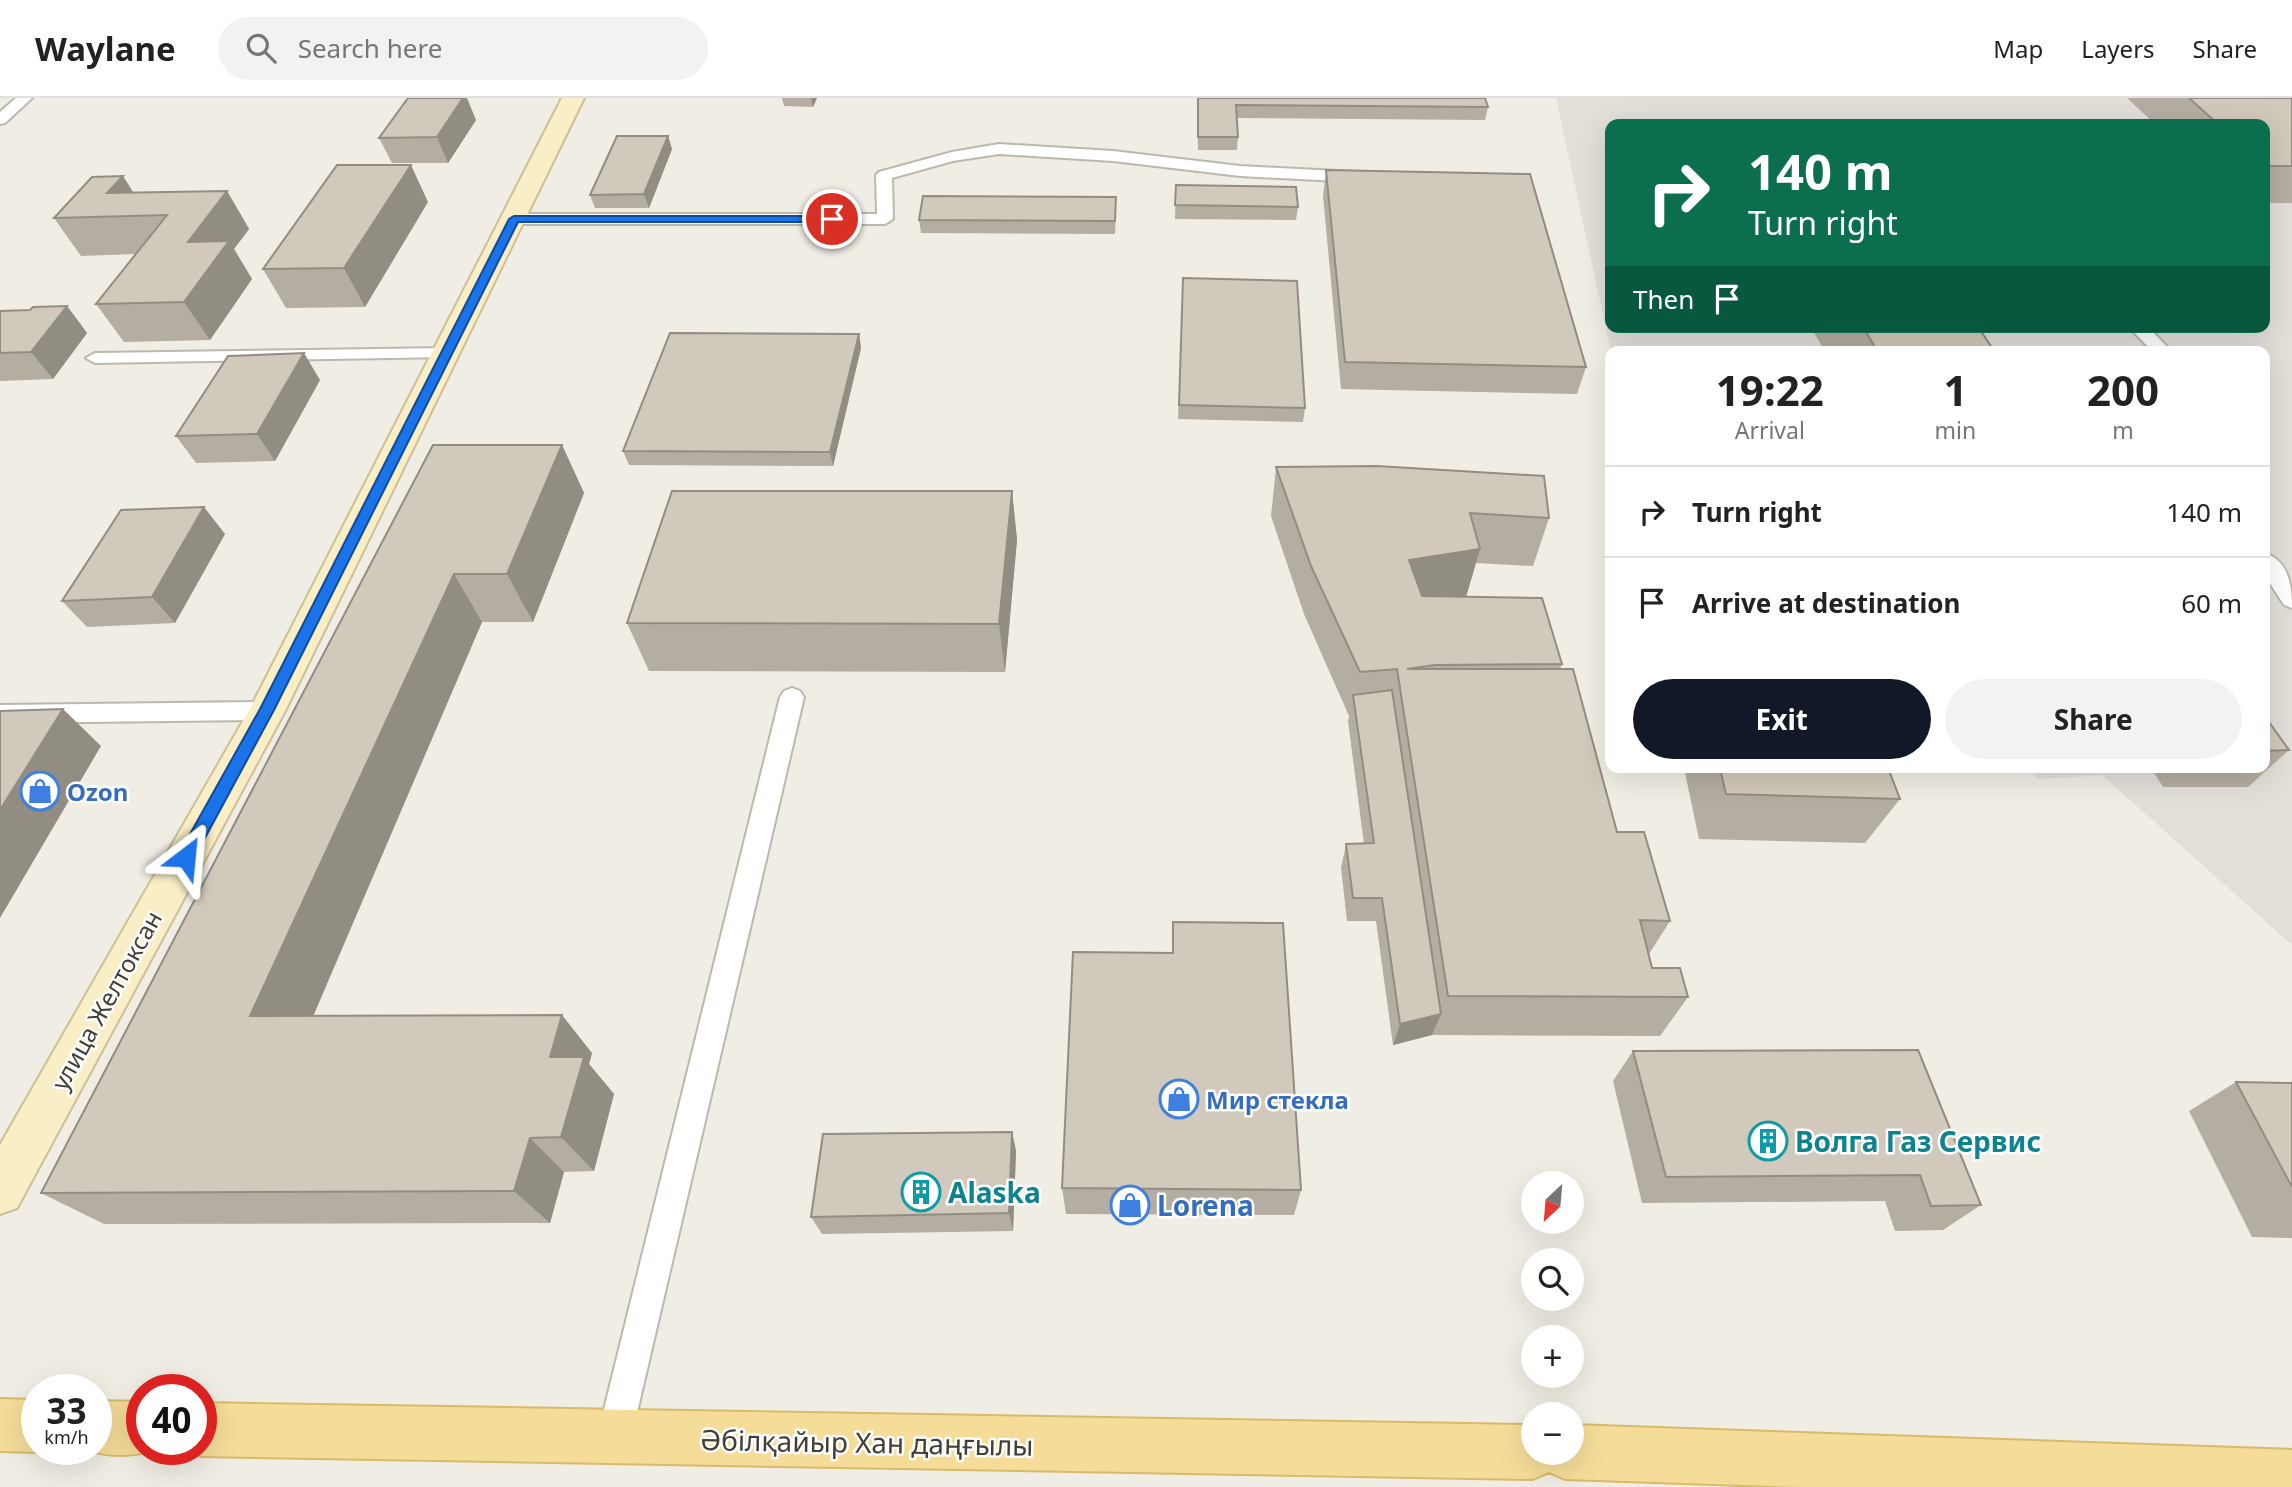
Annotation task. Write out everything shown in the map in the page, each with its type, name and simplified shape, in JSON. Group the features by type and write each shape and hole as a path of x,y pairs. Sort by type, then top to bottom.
{"main road":[{"path":"0,1426 21,1426"},
{"name":"Әбілқайыр Хан даңғылы","path":"217,1429 614,1438 1521,1451"},
{"path":"1584,1453 2292,1477"}],"street":[{"name":"улица Желтоксан","path":"0,1191 267,710 573,98"}],"lane":[{"path":"0,120 26,98"},
{"path":"514,219 885,219 884,175 952,157 999,149 1113,156 1240,171 1368,177"},
{"path":"2144,333 2157,346"},
{"path":"95,358 445,353"},
{"path":"2270,572 2292,600"},
{"path":"614,1438 792,697"},
{"path":"0,714 267,710"}],"shaded area":[{"path":"1556,98 2292,98 2292,945 2102,775 2038,779 2035,773 2270,773 2270,346 1610,346 1607,333 2270,333 2270,119 1605,119 1605,324"}],"building":[{"path":"408,98 463,98 437,137 379,138"},
{"path":"1198,98 1485,98 1488,107 1236,105 1238,137 1198,137"},
{"path":"2189,98 2292,98 2292,166 2270,166 2270,119 2212,119"},
{"path":"617,136 668,136 644,194 590,195"},
{"path":"337,165 411,165 344,268 263,269"},
{"path":"1326,170 1530,174 1586,367 1345,362"},
{"path":"123,176 107,193 227,191 188,242 229,241 184,302 96,304 167,215 54,218 92,177"},
{"path":"1176,185 1296,187 1298,207 1175,205"},
{"path":"923,196 1116,197 1115,221 919,220"},
{"path":"1183,278 1297,281 1305,408 1179,405"},
{"path":"67,306 31,352 0,353 0,311"},
{"path":"670,333 859,334 830,452 623,451"},
{"path":"1867,333 1982,333 1991,346 1874,346"},
{"path":"304,353 257,434 176,436 228,356"},
{"path":"433,445 562,445 507,574 454,574 250,1016 562,1015 550,1057 584,1057 561,1137 530,1138 514,1191 41,1193"},
{"path":"1377,466 1544,476 1549,518 1470,513 1480,549 1409,560 1422,596 1542,598 1562,664 1435,665 1407,669 1573,669 1617,832 1644,832 1670,921 1640,920 1652,968 1680,968 1688,997 1448,996 1397,669 1360,672 1311,566 1276,467"},
{"path":"672,491 1012,491 999,624 627,623"},
{"path":"204,507 152,597 62,601 121,510"},
{"path":"1392,690 1441,1014 1400,1024 1382,898 1353,898 1346,844 1374,843 1353,695"},
{"path":"63,709 0,810 0,711"},
{"path":"2270,723 2289,750 2270,751"},
{"path":"1721,773 1890,773 1900,799 1726,794"},
{"name":"Мир стекла","path":"1173,922 1283,923 1301,1190 1062,1188 1073,952 1173,953"},
{"name":"Волга Газ Сервис","path":"1918,1050 1981,1205 1931,1206 1920,1175 1666,1177 1633,1051"},
{"path":"2236,1082 2292,1083 2292,1187"},
{"name":"Alaska","path":"1012,1132 1009,1213 811,1217 823,1134"}],"place":[{"name":"Ozon","path":"40,791"},
{"name":"Мир стекла","path":"1179,1099"},
{"name":"Волга Газ Сервис","path":"1768,1141"},
{"name":"Alaska","path":"921,1192"},
{"name":"Lorena","path":"1130,1205"}],"route":[{"path":"186,857 267,710 514,219 832,219"}]}
